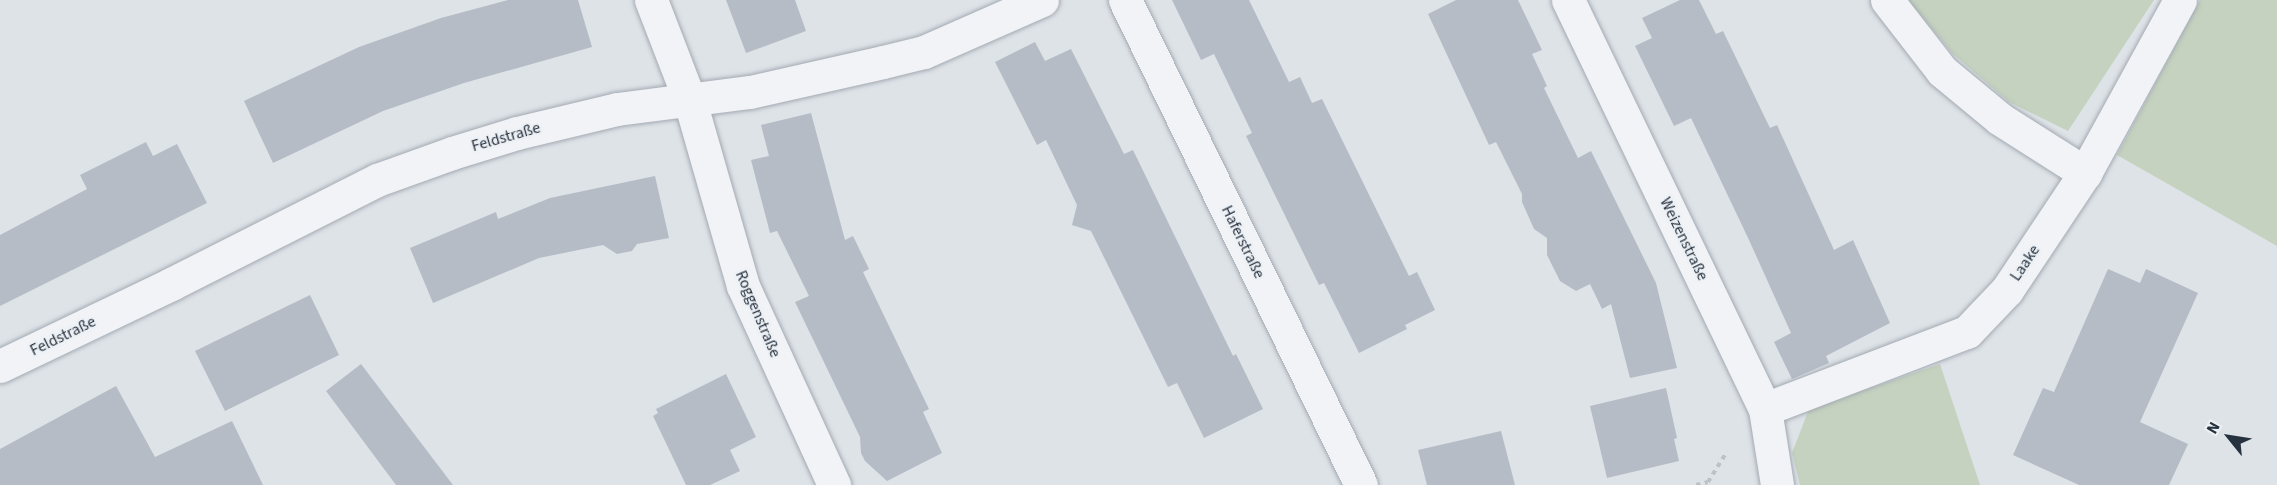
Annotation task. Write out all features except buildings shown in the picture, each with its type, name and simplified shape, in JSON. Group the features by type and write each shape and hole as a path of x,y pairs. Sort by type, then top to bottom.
{"street":[{"name":"Roggenstraße","path":"651,0 690,101 744,286 834,485"},
{"name":"Feldstraße","path":"0,366 171,284 377,180 517,133 617,109 750,92 924,52 1042,0"},
{"name":"Haferstraße","path":"1125,0 1361,485"},
{"name":"Weizenstraße","path":"1568,0 1766,409 1777,485"},
{"path":"1887,0 1942,71 2000,119 2085,173"},
{"name":"Laake","path":"1766,409 1967,332 2007,290 2085,173 2180,0"}],"path":[{"path":"1696,485 1708,482"}],"green space":[{"path":"1908,0 2154,0 2068,131 2009,102 1953,54"},
{"path":"2200,0 2277,0 2277,246 2117,155"},
{"path":"1940,364 1980,485 1800,485 1792,453 1809,409"}]}
